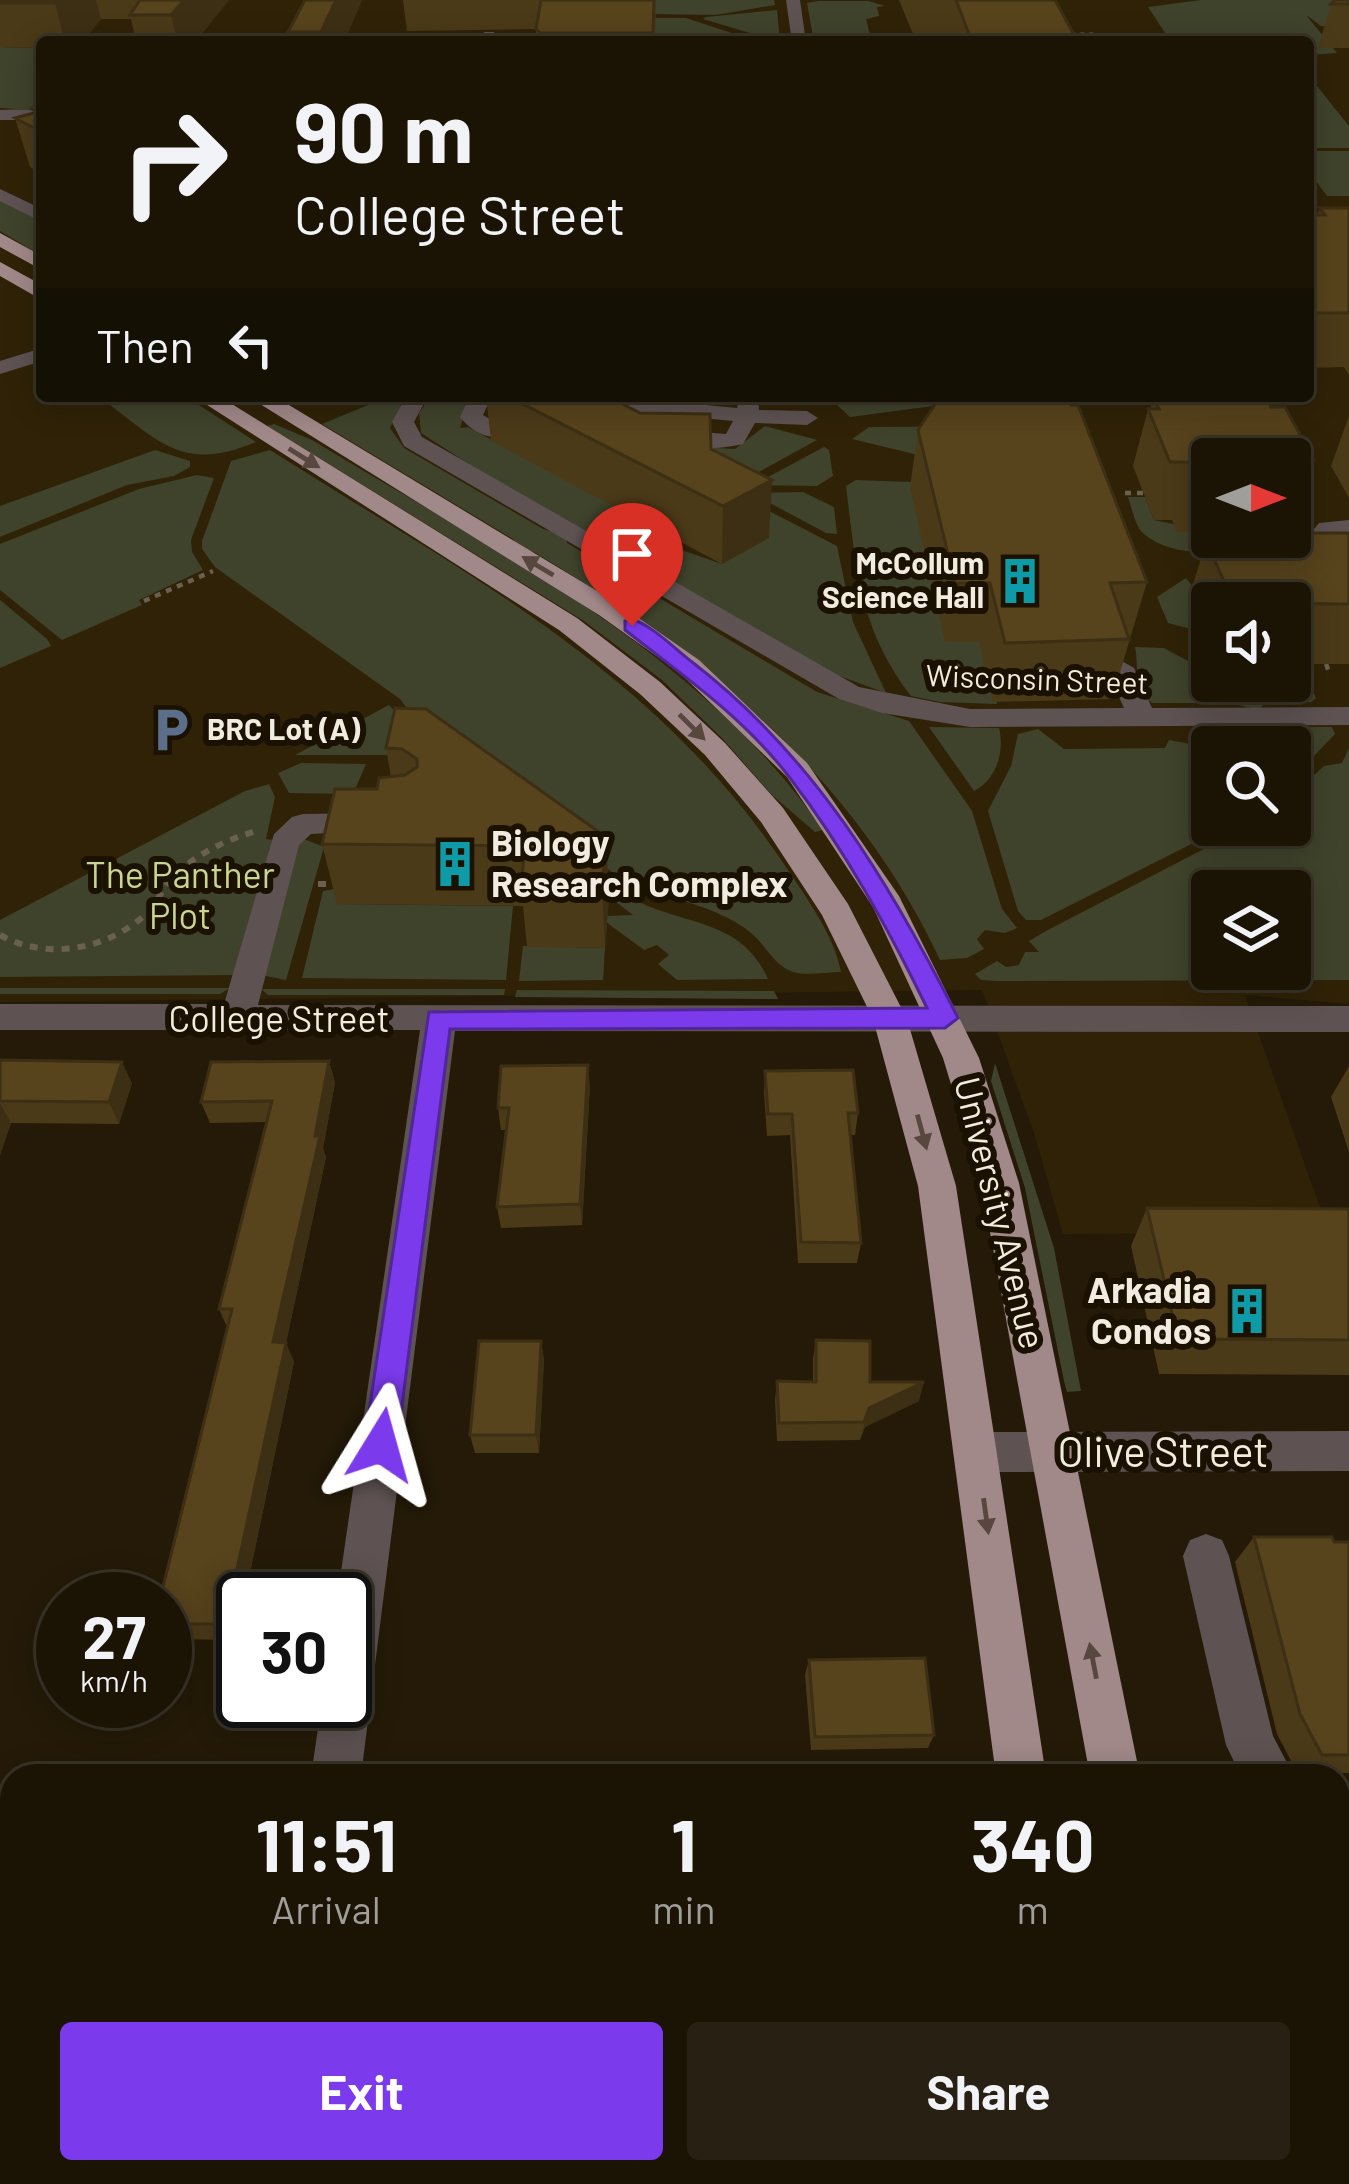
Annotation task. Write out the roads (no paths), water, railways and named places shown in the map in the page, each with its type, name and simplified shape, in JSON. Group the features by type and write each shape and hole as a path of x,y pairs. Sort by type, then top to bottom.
{"main road":[{"path":"0,239 36,260"},
{"path":"0,268 36,290"},
{"name":"University Avenue","path":"215,402 568,624 650,688 715,749 772,815 837,912 890,1019 937,1186 1019,1764"},
{"name":"University Avenue","path":"268,402 608,609 726,698 796,770 835,822 914,949 945,1018 1000,1183 1112,1764"}],"street":[{"path":"793,0 798,36"},
{"path":"0,115 36,115"},
{"path":"0,194 36,213"},
{"path":"0,368 36,356"},
{"name":"Wisconsin Street","path":"414,402 404,422 412,441 849,693 882,704 970,718 1349,716"},
{"path":"478,402 471,417 493,431"},
{"path":"596,402 592,418 600,428"},
{"path":"626,402 748,406 807,418"},
{"path":"634,433 727,441 738,436 748,406"},
{"path":"1349,527 1328,528 1318,539 1326,549 1349,557"},
{"path":"1120,668 1142,717"},
{"path":"237,1018 285,841 293,831 317,822 410,823"},
{"name":"College Street","path":"0,1018 1349,1019"},
{"path":"338,1764 439,1019"},
{"name":"Olive Street","path":"978,1452 1349,1451"},
{"path":"1206,1556 1251,1745 1262,1764"}],"place":[{"name":"McCollum Science Hall","path":"1020,581"},
{"name":"BRC Lot (A)","path":"171,730"},
{"name":"Biology Research Complex","path":"455,864"},
{"name":"Arkadia Condos","path":"1247,1311"}],"park label":[{"name":"The Panther Plot","path":"180,896"}]}
